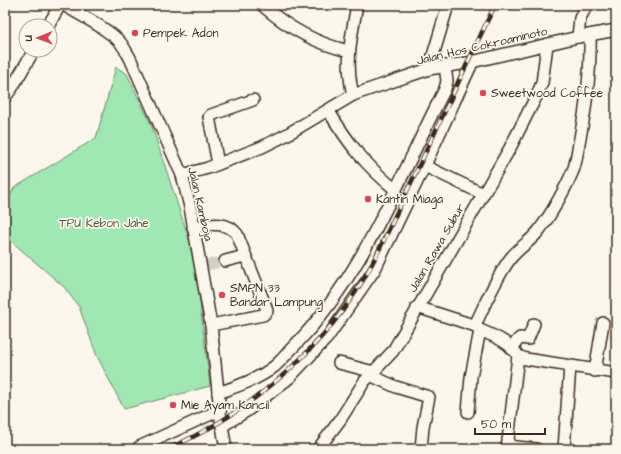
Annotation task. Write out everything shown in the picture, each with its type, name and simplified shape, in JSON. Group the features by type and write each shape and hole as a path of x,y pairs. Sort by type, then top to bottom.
{"street":[{"path":"53,18 60,5"},
{"name":"Jalan Kamboja","path":"64,5 107,32 122,46 130,58 182,175 193,227 204,265 220,410 226,449"},
{"path":"262,5 305,36 334,48 349,51"},
{"path":"353,95 349,78 349,51 357,5"},
{"path":"429,69 448,5"},
{"path":"578,37 580,18 587,5"},
{"name":"Jalan Hos Cokroaminoto","path":"182,175 218,164 262,147 286,135 353,95 429,69 616,30"},
{"path":"468,412 478,328 498,278 509,260 516,252 530,241 540,229 574,167 588,93 591,61 590,35"},
{"name":"Jalan Rawa Subur","path":"318,449 340,420 364,382 392,351 510,148 537,96 542,83 547,45"},
{"path":"5,97 29,58"},
{"path":"222,426 248,410 289,378 327,338 375,269 473,61"},
{"path":"218,393 248,383 275,366 311,329 340,291 396,190 445,89 447,80 445,66"},
{"path":"218,164 209,117 253,100"},
{"path":"328,110 350,145 365,162 396,190"},
{"path":"430,168 483,194"},
{"path":"193,227 219,224 233,229 237,234 266,307 265,314 211,325"},
{"path":"225,261 245,256"},
{"path":"417,307 478,328 508,344 515,352 526,359 595,371 616,373"},
{"path":"595,371 604,323"},
{"path":"534,324 528,339 520,338 516,341 507,447 536,449"},
{"path":"339,363 372,373 396,387 428,397 421,449"},
{"path":"564,449 570,366"},
{"path":"139,447 220,410"}],"green space":[{"name":"TPU Kebon Jahe","path":"116,67 127,74 151,124 194,254 210,386 124,409 97,356 79,307 64,287 11,241 5,214 5,207 14,188 96,138"}],"tunnel":[{"path":"207,265 225,261"}],"railway":[{"path":"167,449 195,436 223,420 276,382 300,360 342,311 367,274 379,251 495,5"}],"place":[{"name":"Pempek Adon","path":"135,33"},
{"name":"Sweetwood Coffee","path":"483,93"},
{"name":"Kantin Miaga","path":"368,199"},
{"name":"SMPN 33 Bandar Lampung","path":"222,295"},
{"name":"Mie Ayam Kancil","path":"173,405"}]}
